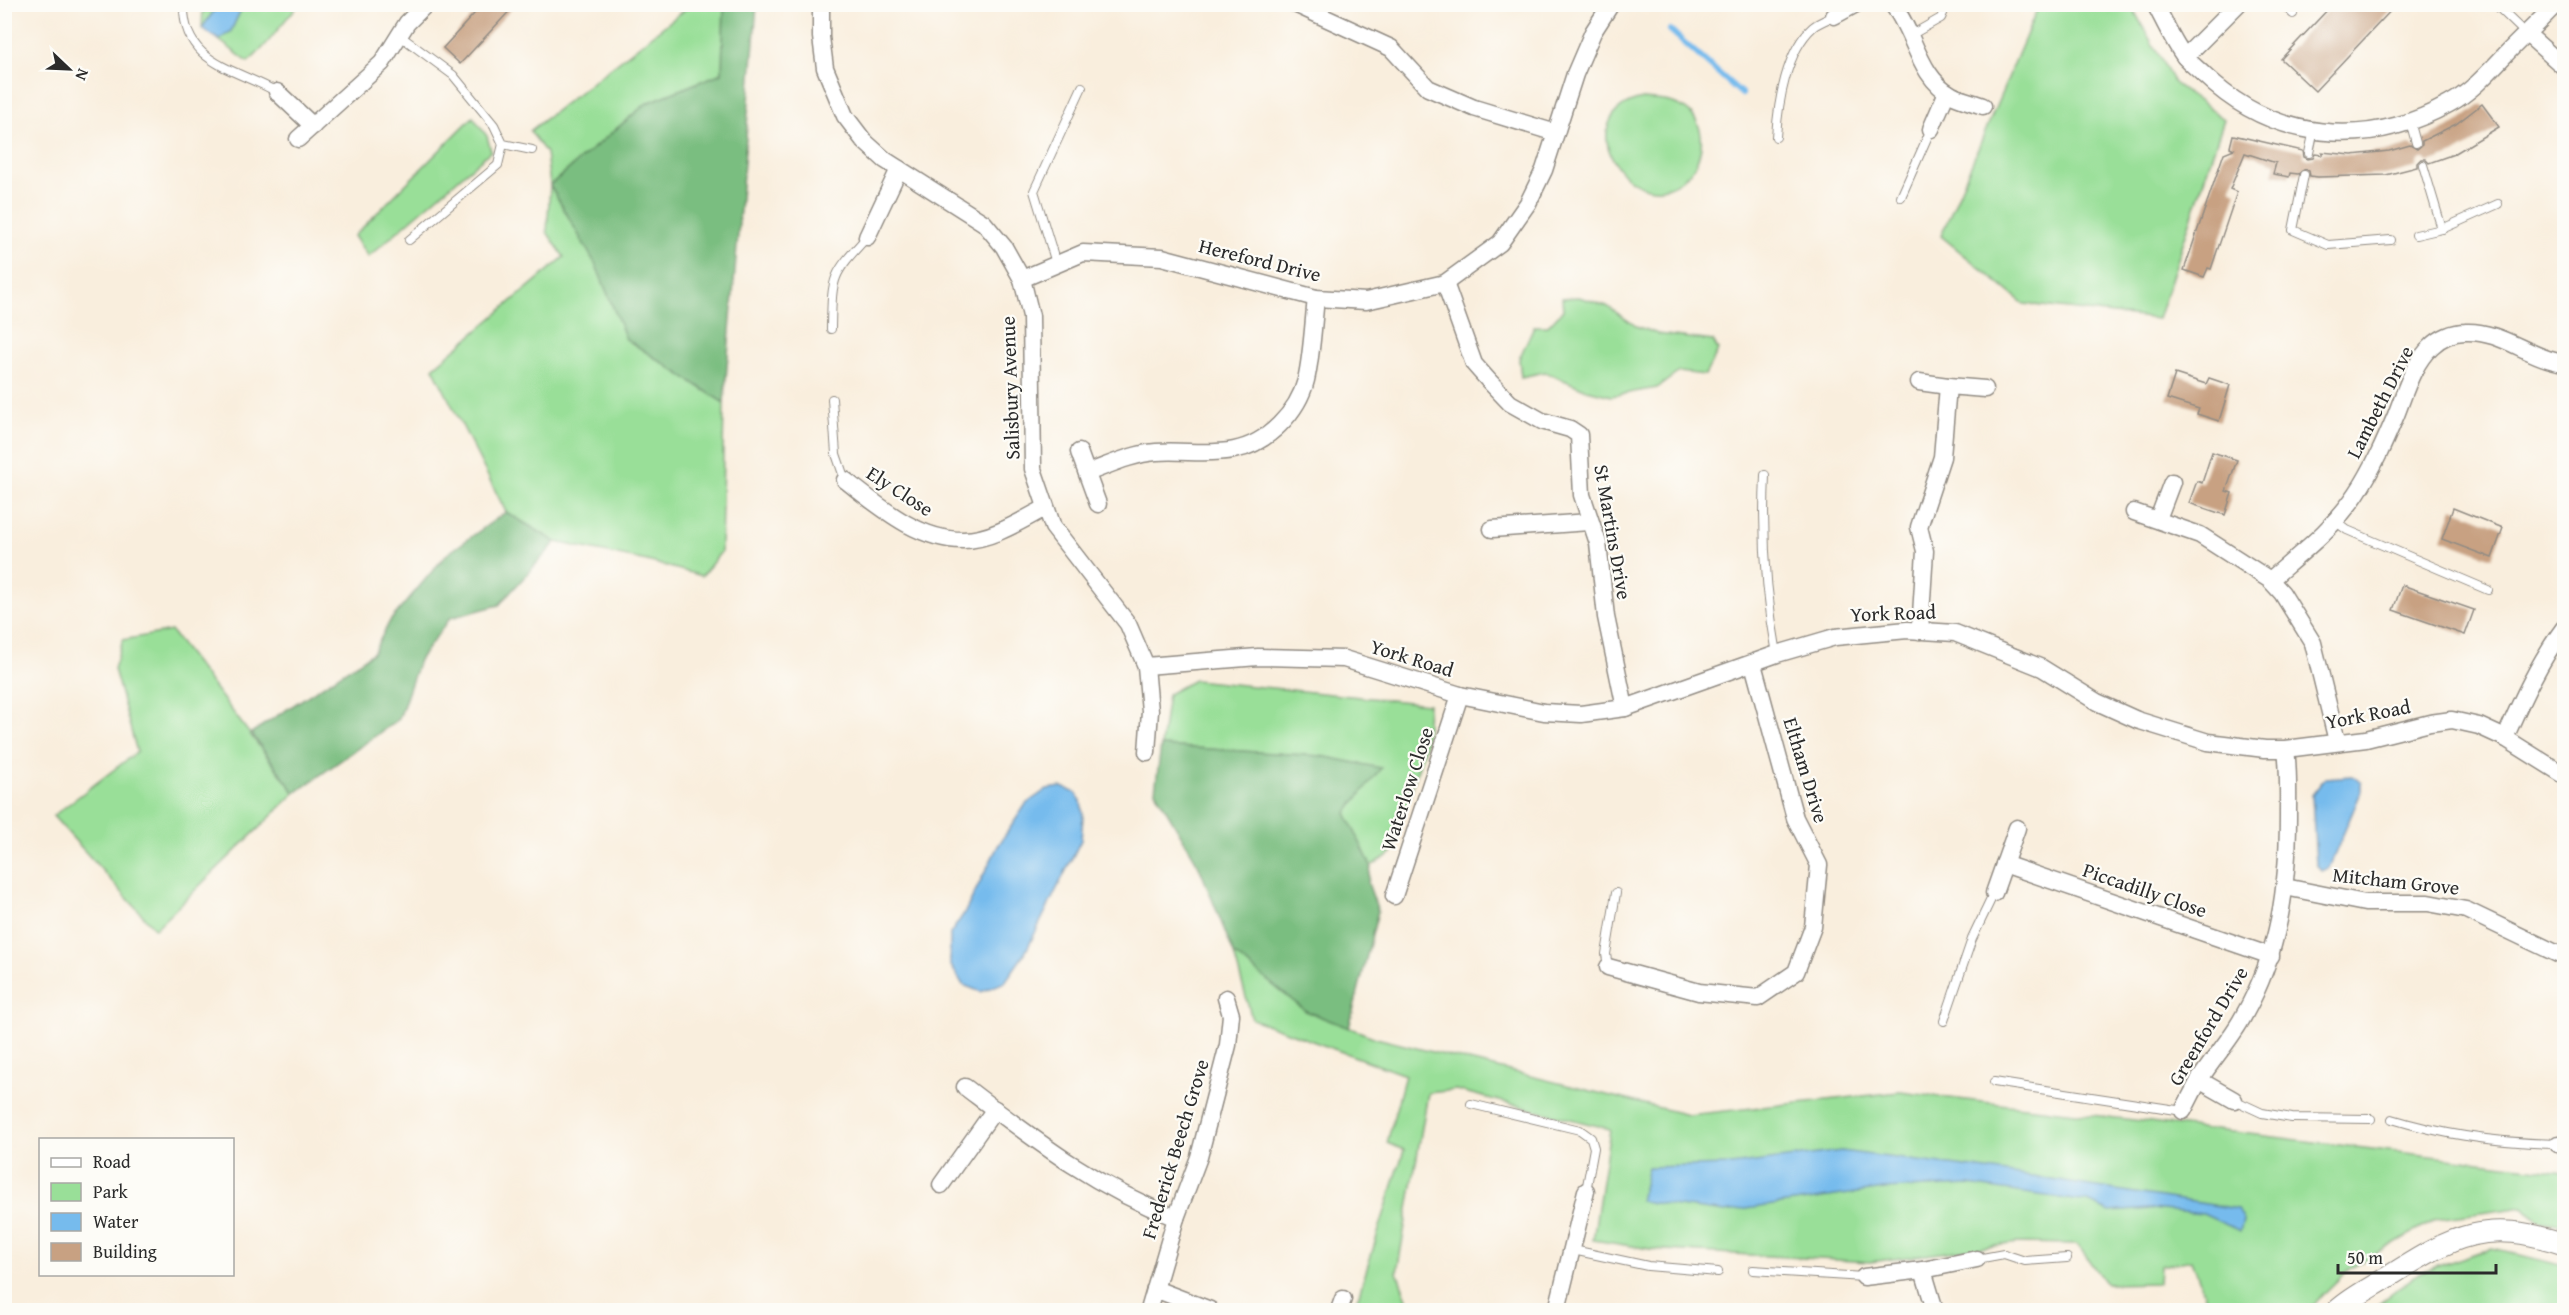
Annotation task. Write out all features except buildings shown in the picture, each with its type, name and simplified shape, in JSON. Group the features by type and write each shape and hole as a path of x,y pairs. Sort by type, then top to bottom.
{"street":[{"path":"298,139 382,63 399,35 426,4"},
{"name":"Salisbury Avenue","path":"821,4 821,37 825,68 845,116 864,141 898,169 984,223 1004,247 1022,279 1031,316 1033,469 1053,527 1128,624 1146,666 1150,711 1147,752"},
{"path":"1294,4 1391,48 1428,88 1474,108 1556,133"},
{"name":"Hereford Drive","path":"1022,279 1083,253 1162,257 1316,298 1366,301 1445,283 1500,243 1528,203 1544,170 1575,74 1593,32 1611,4"},
{"path":"1834,16 1856,4"},
{"path":"1892,4 1911,35 1931,78 1947,92 1983,106"},
{"path":"2155,4 2185,57 2238,104 2266,118 2296,128 2345,133 2374,130 2410,121 2450,103 2477,84 2556,4"},
{"path":"2185,57 2238,4"},
{"path":"2527,34 2565,67"},
{"path":"277,92 313,126"},
{"path":"1931,129 1947,92"},
{"path":"867,237 898,169"},
{"name":"St Martins Drive","path":"1445,283 1474,364 1510,403 1542,421 1570,429 1579,435 1582,495 1589,522 1598,543 1606,617 1624,708"},
{"path":"1087,473 1137,455 1156,452 1236,450 1274,429 1288,416 1306,380 1316,298"},
{"name":"Lambeth Drive","path":"2270,580 2316,541 2357,493 2378,456 2418,363 2432,346 2446,336 2462,332 2477,332 2498,337 2552,361 2565,363"},
{"path":"1919,382 1985,389"},
{"path":"1920,631 1925,551 1918,526 1942,457 1948,386"},
{"path":"1079,452 1098,504"},
{"name":"Ely Close","path":"845,480 904,524 933,536 964,540 985,536 1045,508"},
{"path":"2158,519 2172,482"},
{"path":"2134,512 2200,535 2270,580 2282,593 2313,643 2337,741"},
{"path":"1492,529 1589,522"},
{"path":"2505,738 2538,668 2565,628"},
{"name":"York Road","path":"1146,666 1258,657 1344,659 1460,695 1544,712 1581,714 1624,708 1777,654 1835,637 1920,631 1955,633 2042,668 2097,702 2161,728 2208,742 2265,749 2286,749 2366,739 2430,723 2452,720 2479,726 2505,738 2565,775"},
{"name":"Eltham Drive","path":"1608,967 1699,992 1758,998 1796,972 1813,927 1819,866 1795,818 1753,664"},
{"name":"Waterlow Close","path":"1394,896 1460,695"},
{"name":"Greenford Drive","path":"2183,1111 2199,1080 2243,1017 2262,982 2271,956 2285,887 2289,787 2286,749"},
{"path":"1994,893 2017,828"},
{"name":"Piccadilly Close","path":"2004,864 2271,956"},
{"name":"Mitcham Grove","path":"2285,887 2366,903 2428,903 2466,910 2565,957"},
{"name":"Frederick Beech Grove","path":"1149,1311 1176,1218 1199,1157 1228,1045 1231,1015 1226,998"},
{"path":"2199,1080 2234,1100"},
{"path":"965,1087 1078,1170 1116,1192 1176,1218"},
{"path":"941,1185 995,1109"},
{"path":"1557,1311 1586,1191"},
{"path":"2338,1311 2425,1253 2449,1241 2480,1232 2513,1233 2565,1244"},
{"path":"1864,1277 1923,1270 1977,1259"},
{"path":"1923,1270 1935,1311"},
{"path":"1155,1289 1210,1311"}],"lane":[{"path":"184,4 183,21 192,44 206,58 277,92"},
{"path":"1911,35 1941,18 1947,4"},
{"path":"2283,4 2293,14"},
{"path":"2495,4 2527,34"},
{"path":"1776,137 1778,105 1792,61 1801,42 1814,26 1834,16"},
{"path":"399,35 453,75 494,125 503,144 498,165 409,240"},
{"path":"1056,263 1034,191 1082,87"},
{"path":"2410,121 2416,143"},
{"path":"1901,197 1931,129"},
{"path":"2309,153 2314,130"},
{"path":"503,144 532,150"},
{"path":"2422,165 2442,229"},
{"path":"2304,175 2293,230 2328,245 2391,240"},
{"path":"2416,235 2442,229 2498,204"},
{"path":"831,329 832,283 840,266 867,237"},
{"name":"Ely Close","path":"832,399 836,454 845,480"},
{"path":"1765,475 1765,560 1770,616 1777,654"},
{"path":"2335,521 2347,530 2488,590"},
{"path":"1608,967 1606,954 1616,893"},
{"path":"1944,1021 1972,939 1994,893"},
{"path":"1994,1082 2183,1111"},
{"path":"2234,1100 2262,1113 2292,1118 2372,1119"},
{"path":"1471,1104 1580,1130 1591,1138 1594,1148 1586,1191"},
{"path":"2392,1119 2459,1137 2511,1143 2561,1144"},
{"path":"1573,1250 1647,1266 1718,1272"},
{"path":"1977,1259 2004,1254 2025,1261 2067,1258"},
{"path":"1753,1270 1864,1277"}],"green space":[{"path":"203,5 218,5 202,28"},
{"path":"243,5 299,5 248,62 219,40 231,31"},
{"path":"691,5 724,5 722,73 647,103 550,185 546,153 530,131"},
{"path":"724,5 757,5 724,403 626,339 596,265 550,185 647,103 722,73"},
{"path":"2039,5 2131,5 2174,83 2224,119 2158,319 2024,304 1941,236"},
{"path":"1643,99 1667,101 1680,106 1690,112 1700,131 1700,152 1691,171 1683,179 1663,189 1643,187 1626,177 1614,161 1607,142 1609,124 1620,109"},
{"path":"473,117 487,136 491,151 368,257 354,236"},
{"path":"550,185 596,265 626,339 724,403 721,552 702,576 647,561 556,542 506,512 433,368 564,257 547,232"},
{"path":"1579,297 1607,306 1636,326 1658,334 1713,341 1718,350 1705,375 1679,372 1657,388 1611,396 1587,390 1545,372 1521,377 1519,359 1534,326 1548,326 1563,310 1562,298"},
{"path":"506,512 556,542 499,605 450,618 419,660 399,719 295,793 251,733 373,653 390,621 446,555"},
{"path":"171,631 295,793 155,929 53,816 137,752 114,669 123,640"},
{"path":"1194,680 1428,704 1426,743 1392,853 1371,866 1346,813 1380,768 1321,756 1161,746 1168,694"},
{"path":"1161,746 1321,756 1381,768 1346,813 1371,866 1368,883 1378,911 1349,1028 1306,1011 1234,954 1198,864 1155,791"},
{"path":"1234,954 1306,1011 1376,1038 1688,1115 1900,1092 2564,1172 2564,1225 2538,1221 2524,1207 2437,1219 2349,1269 2307,1310 2216,1310 2205,1296 2192,1260 2160,1266 2159,1283 2106,1284 2077,1244 2018,1243 1870,1262 1650,1249 1593,1240 1610,1129 1456,1090 1428,1093 1397,1272 1411,1310 1354,1310 1404,1150 1387,1143 1405,1075 1252,1019"},
{"path":"2492,1248 2564,1266 2564,1310 2371,1310 2420,1272"}],"water":[{"path":"218,5 243,5 231,31 219,40 202,28"},
{"path":"2353,776 2361,783 2361,792 2329,868 2321,871 2316,864 2312,795 2325,778"},
{"path":"1062,787 1076,793 1081,801 1083,816 1081,840 1025,953 1005,982 981,992 963,985 950,964 950,934 965,912 998,846 1026,804 1047,789"},
{"path":"1841,1151 1981,1169 2238,1209 2243,1221 2240,1231 2203,1214 2151,1209 2110,1212 2088,1202 1969,1185 1884,1189 1725,1212 1640,1201 1648,1167 1731,1165"}],"waterway":[{"path":"1670,30 1742,94"}]}
